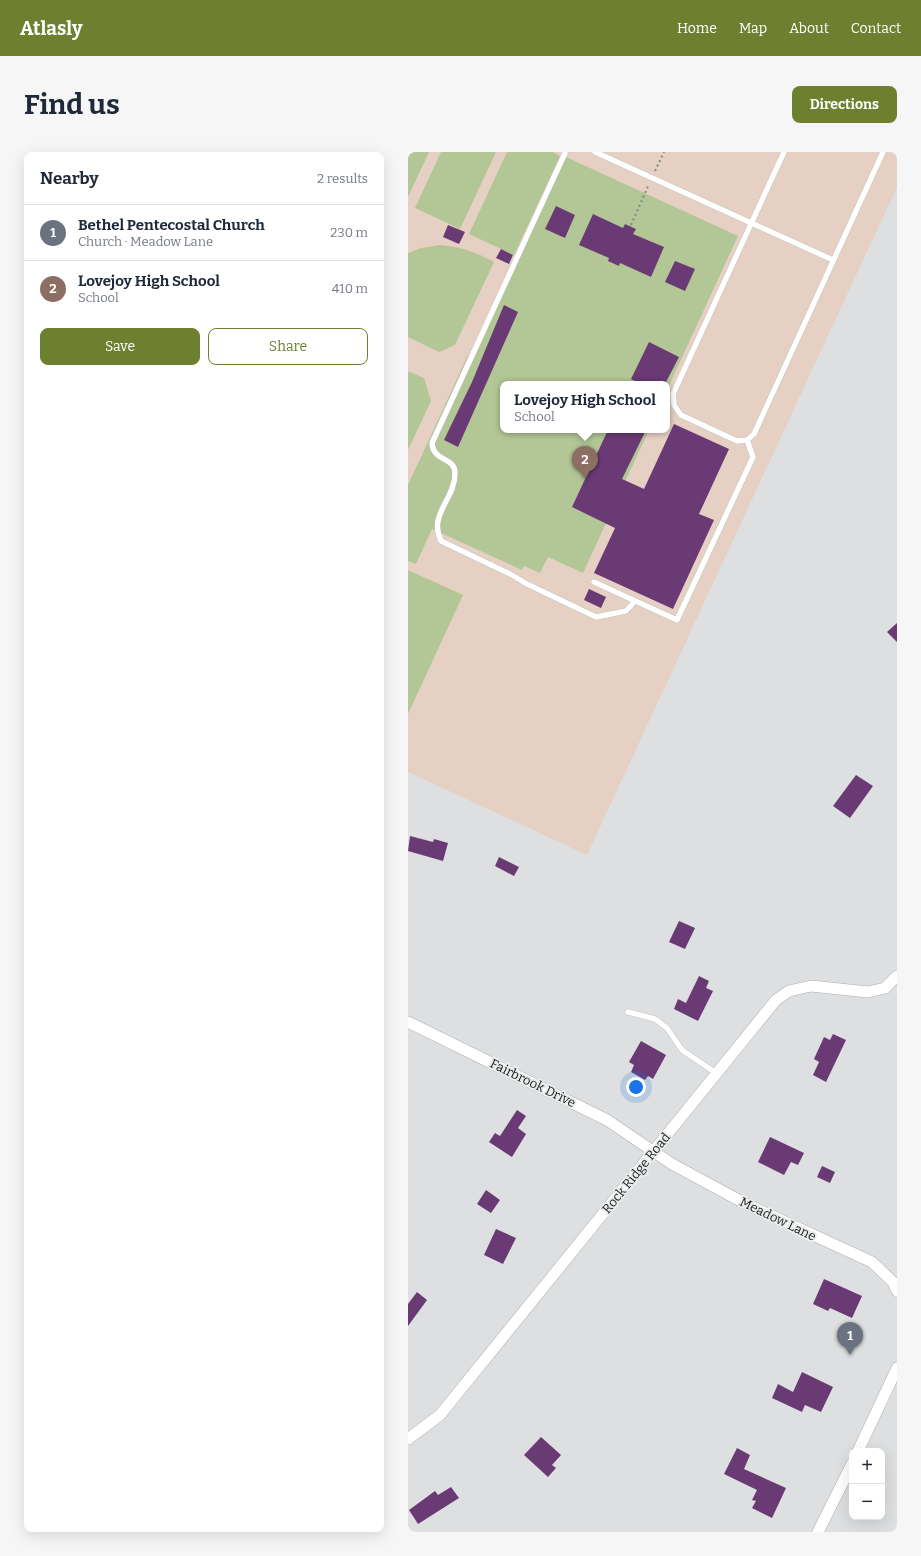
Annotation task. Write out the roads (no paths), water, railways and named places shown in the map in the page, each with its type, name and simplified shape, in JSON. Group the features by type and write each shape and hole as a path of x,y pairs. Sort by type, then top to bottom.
{"street":[{"name":"Rock Ridge Road","path":"408,1440 440,1416 776,1000 789,991 811,986 868,992 885,988 897,976"},
{"name":"Fairbrook Drive","path":"408,1022 607,1120 653,1152"},
{"name":"Meadow Lane","path":"653,1152 672,1164 746,1204 872,1262 893,1282 897,1291"},
{"path":"859,1448 897,1368"},
{"path":"818,1532 849,1470"}],"lane":[{"path":"595,152 833,260"},
{"path":"784,152 673,394 674,405 681,414 738,441 747,440 754,434 883,152"},
{"path":"565,153 432,443 432,450 436,455 450,462 455,471 454,484 436,523 436,531 441,540 596,617 626,611 635,601"},
{"path":"594,582 677,620 752,458 747,440"},
{"path":"628,1012 655,1019 667,1028 682,1050 716,1073"}],"place":[{"name":"Lovejoy High School","path":"585,479"},
{"name":"Bethel Pentecostal Church","path":"850,1355"}]}
